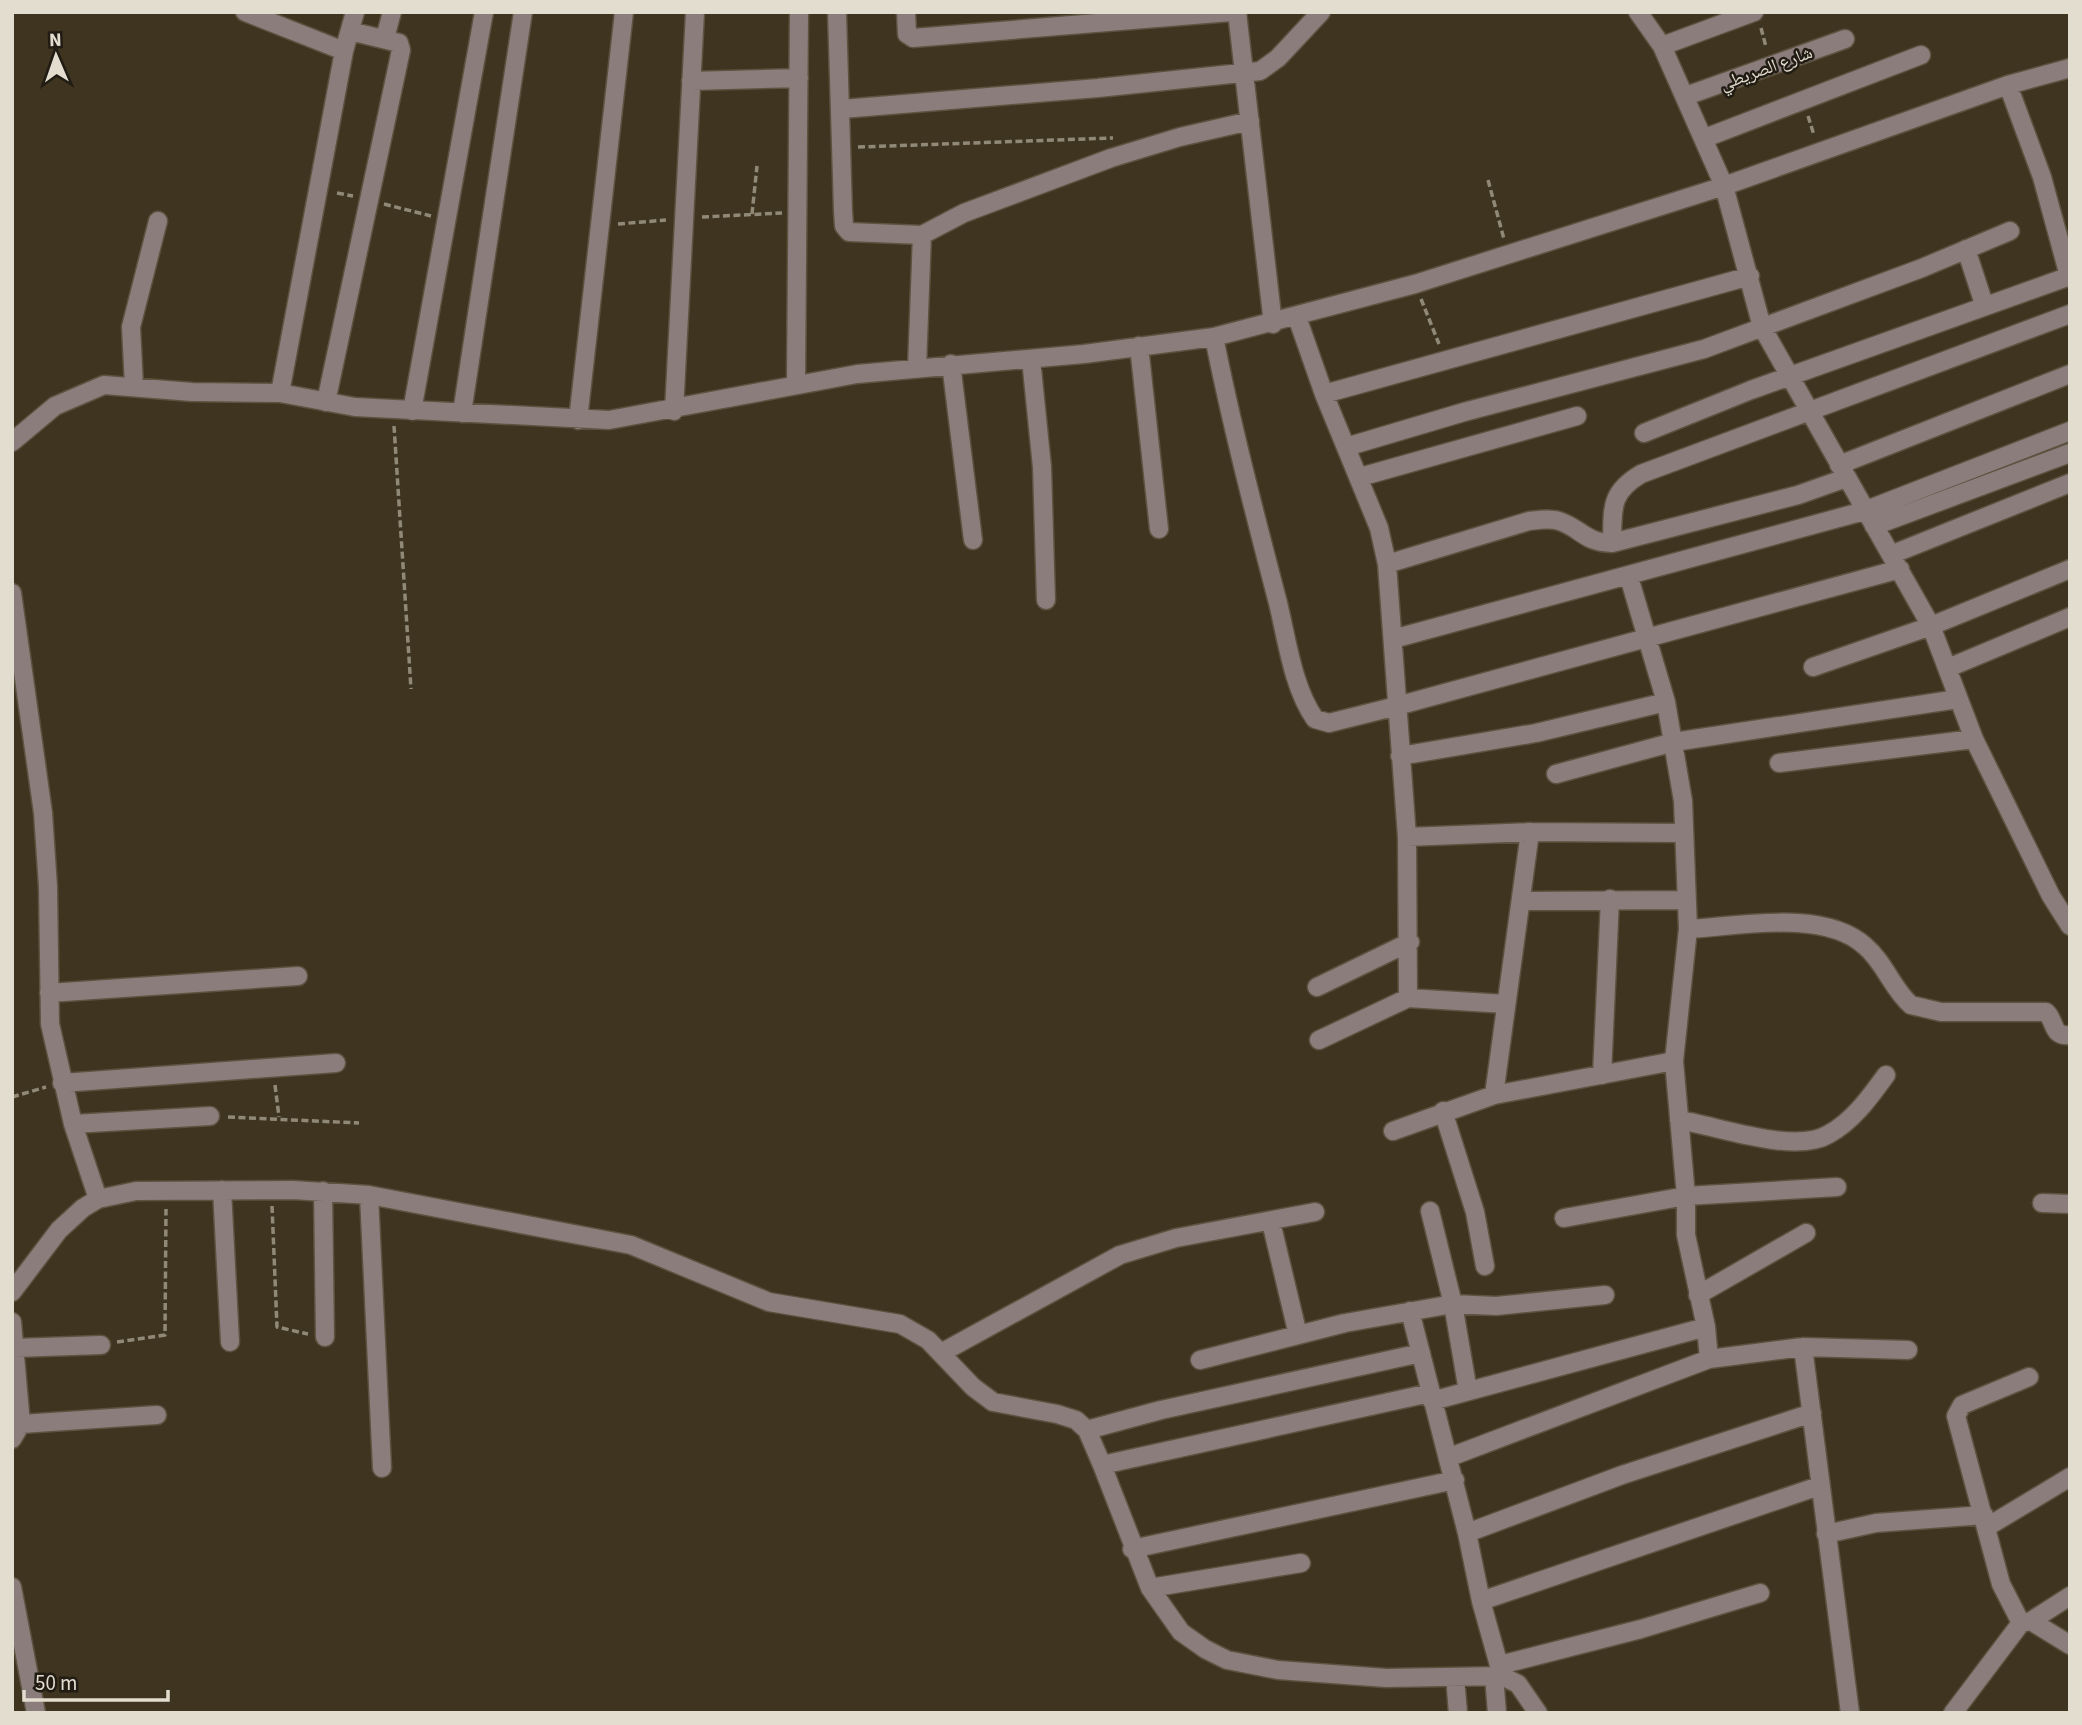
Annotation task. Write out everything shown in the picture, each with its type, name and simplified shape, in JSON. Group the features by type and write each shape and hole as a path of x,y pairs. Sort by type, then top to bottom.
{"street":[{"path":"245,12 344,51"},
{"path":"280,393 344,51 355,12"},
{"path":"385,38 391,12"},
{"path":"412,411 484,12"},
{"path":"462,413 523,12"},
{"path":"578,420 624,12"},
{"path":"674,411 682,219 695,12"},
{"path":"796,383 799,12"},
{"path":"837,12 846,230 859,234 922,235 964,213 1144,148 1250,121"},
{"path":"906,12 907,34 913,38 1231,12"},
{"path":"1237,12 1273,324"},
{"path":"842,108 1098,89 1260,71 1273,63 1321,12"},
{"path":"1640,13 1662,46 1724,186 1762,327 1931,626 1974,738 2051,896 2070,926"},
{"path":"1662,46 1757,19"},
{"path":"326,402 401,50 399,43 350,31"},
{"name":"شارع الصريطي","path":"1686,96 1845,39"},
{"path":"1705,138 1921,55"},
{"path":"12,442 55,406 95,386 134,386 192,392 280,393 393,410 609,420 674,411 796,383 1214,337 1273,324 1415,284 1724,186 1821,154 2008,85 2070,68"},
{"path":"691,81 799,78"},
{"path":"1644,433 1751,390 1791,378 1984,304 2069,276 2042,177 2008,85"},
{"path":"134,386 131,327 158,221"},
{"path":"1346,447 1464,412 1665,360 1762,327 2010,231"},
{"path":"918,368 922,235"},
{"path":"1966,249 1984,304"},
{"path":"1324,394 1750,276"},
{"path":"1612,543 1613,501 1627,482 1664,463 1809,413 2070,314"},
{"path":"1297,317 1324,394 1379,528 1387,565 1407,837 1410,942 1408,998"},
{"path":"1214,337 1231,422 1306,706 1315,719 1329,723 1650,639 1896,561 2070,483"},
{"path":"1139,346 1159,529"},
{"path":"1031,359 1042,467 1046,600"},
{"path":"951,365 973,540"},
{"path":"1387,565 1529,521 1550,519 1561,522 1598,543 1612,543 1798,495 1842,472 2070,373"},
{"path":"1360,477 1577,416"},
{"path":"1869,518 2070,431"},
{"path":"1393,639 1869,518 2070,453"},
{"path":"1813,667 1931,626 2070,569"},
{"path":"1629,577 1667,702 1685,833 1688,929 1674,1061 1686,1196 1686,1235 1706,1327 1709,1359"},
{"path":"12,593 43,813 48,887 50,1024 73,1124 98,1199"},
{"path":"1948,668 2070,617"},
{"path":"1556,774 1674,742 1958,699"},
{"path":"1400,756 1536,733 1667,702"},
{"path":"1779,763 1974,738"},
{"path":"1407,837 1530,832 1685,833"},
{"path":"1494,1095 1523,901 1530,832"},
{"path":"1602,1076 1610,899"},
{"path":"1523,901 1687,900"},
{"path":"1688,929 1779,924 1836,928 1867,947 1911,1005 1941,1012 2046,1012 2055,1032 2062,1036 2070,1035"},
{"path":"1317,987 1410,942"},
{"path":"49,993 298,976"},
{"path":"1319,1040 1408,998 1506,1004"},
{"path":"1393,1131 1494,1095 1674,1061"},
{"path":"62,1083 336,1063"},
{"path":"1679,1120 1787,1141 1820,1138 1842,1126 1886,1075"},
{"path":"1443,1111 1475,1212 1485,1266"},
{"path":"73,1124 210,1116"},
{"path":"1564,1218 1686,1196 1837,1187"},
{"path":"222,1190 230,1342"},
{"path":"12,1292 58,1230 98,1199 136,1191 323,1191 369,1195 631,1245 769,1302 900,1324 915,1331 941,1353 973,1387 993,1402 1057,1414 1076,1420 1087,1430 1132,1549 1150,1588 1181,1632 1227,1660 1305,1672 1386,1678 1499,1673 1760,1593"},
{"path":"323,1191 325,1337"},
{"path":"369,1195 382,1468"},
{"path":"2042,1203 2070,1203"},
{"path":"1430,1211 1453,1304 1468,1391"},
{"path":"941,1353 1120,1255 1177,1238 1315,1212"},
{"path":"1271,1222 1298,1335"},
{"path":"1698,1295 1806,1233"},
{"path":"1200,1360 1298,1335 1453,1304 1496,1306 1605,1295"},
{"path":"1410,1311 1431,1397 1450,1457 1499,1673 1497,1713"},
{"path":"12,1322 17,1432 157,1415"},
{"path":"1102,1465 1468,1391 1706,1327"},
{"path":"15,1348 101,1345"},
{"path":"1803,1347 1850,1713"},
{"path":"1450,1457 1709,1359 1803,1347 1908,1350"},
{"path":"1087,1430 1161,1410 1421,1353"},
{"path":"2029,1377 1958,1409 1958,1424 2001,1584 2026,1622 2070,1645"},
{"path":"1467,1533 1634,1471 1811,1413"},
{"path":"1826,1534 1876,1523 1986,1521 2070,1478"},
{"path":"1132,1549 1455,1480"},
{"path":"1481,1601 1819,1486"},
{"path":"1150,1588 1301,1563"},
{"path":"12,1587 36,1713"},
{"path":"1953,1713 2026,1622 2070,1596"},
{"path":"1499,1673 1518,1684 1538,1713"},
{"path":"1455,1677 1458,1713"}],"path":[{"path":"1757,19 1771,66"},
{"path":"1803,101 1821,154"},
{"path":"842,148 1097,136 1144,148"},
{"path":"601,226 752,214 757,166"},
{"path":"1488,180 1508,254"},
{"path":"1415,284 1446,360"},
{"path":"393,410 411,688"},
{"path":"273,1069 278,1117"},
{"path":"12,1097 62,1083"},
{"path":"210,1116 278,1117 359,1123"},
{"path":"101,1345 165,1335 166,1190"},
{"path":"271,1190 277,1327 325,1337"}]}
